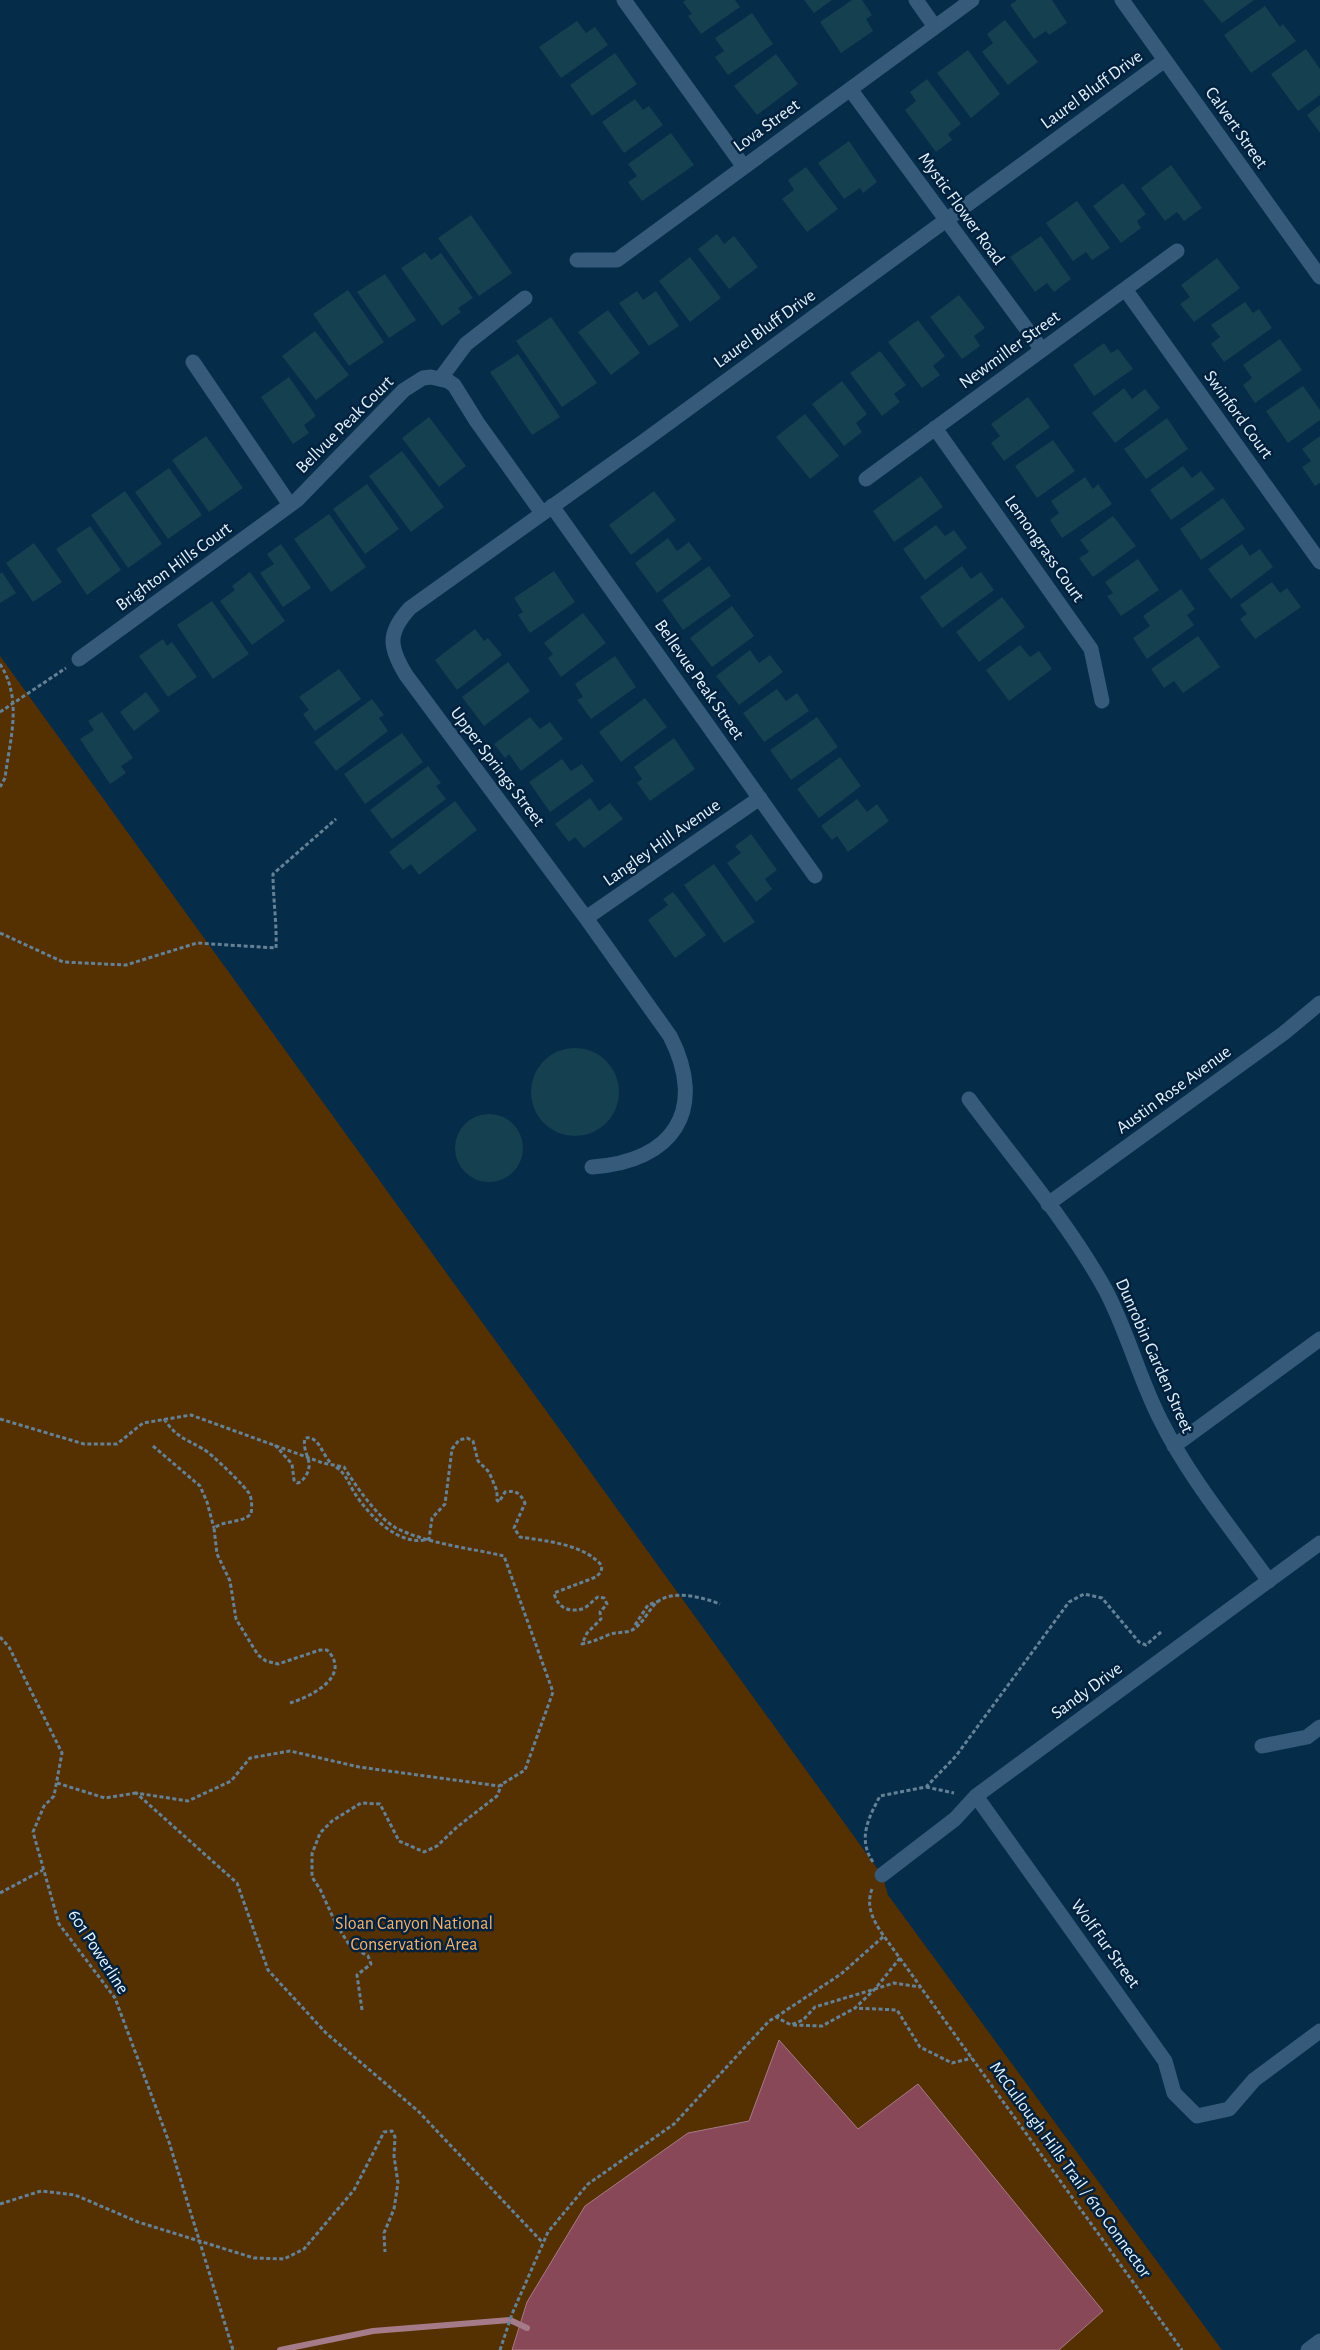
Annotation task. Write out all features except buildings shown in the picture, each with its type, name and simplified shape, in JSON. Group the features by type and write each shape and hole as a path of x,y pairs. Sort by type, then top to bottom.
{"street":[{"path":"624,0 744,167"},
{"path":"916,0 935,27"},
{"name":"Lova Street","path":"577,260 617,260 972,0"},
{"name":"Calvert Street","path":"1122,0 1320,277"},
{"name":"Laurel Bluff Drive","path":"393,632 399,620 410,608 1165,60"},
{"name":"Mystic Flower Road","path":"850,89 1042,350"},
{"name":"Newmiller Street","path":"866,479 1177,251"},
{"name":"Swinford Court","path":"1125,289 1320,562"},
{"path":"525,298 466,344 440,378 448,381 460,392 476,422 547,510"},
{"path":"193,362 290,505"},
{"name":"Bellvue Peak Court","path":"290,505 324,474 404,390 423,378 440,378"},
{"name":"Lemongrass Court","path":"935,428 1092,649 1102,700"},
{"name":"Brighton Hills Court","path":"79,659 290,505"},
{"name":"Bellevue Peak Street","path":"547,510 760,798 815,876"},
{"name":"Upper Springs Street","path":"393,632 392,647 397,661 406,675 586,918 670,1036 681,1057 686,1078 686,1104 676,1126 658,1147 637,1158 614,1165 592,1167"},
{"name":"Langley Hill Avenue","path":"586,918 760,798"},
{"name":"Austin Rose Avenue","path":"1048,1204 1284,1032 1320,1003"},
{"name":"Dunrobin Garden Street","path":"969,1099 1048,1204 1105,1290 1124,1327 1148,1392 1174,1446 1192,1475 1269,1581"},
{"path":"1174,1446 1320,1339"},
{"name":"Sandy Drive","path":"882,1875 955,1819 976,1796 1320,1543"},
{"path":"1262,1746 1307,1737 1320,1727"},
{"name":"Wolf Fur Street","path":"976,1796 1165,2061 1174,2093 1197,2116 1229,2109 1254,2080 1320,2031"},
{"path":"1308,2350 1320,2341"}],"path":[{"path":"0,712 79,659"},
{"path":"0,664 8,677 15,702 5,778 0,787"},
{"path":"0,933 63,962 126,966 197,944 276,948 273,909 274,874 336,819"},
{"path":"0,1419 84,1444 116,1444 143,1423 190,1415 308,1457 344,1467 360,1494 395,1527 429,1539 504,1556 553,1692 525,1770 499,1786 359,1767 290,1751 250,1758 231,1781 188,1801 136,1793 105,1798 57,1783"},
{"path":"164,1419 170,1428 188,1442 204,1449 250,1494 251,1514 248,1518 221,1522 214,1528"},
{"path":"275,1445 292,1464 294,1480 297,1483 301,1482 310,1470 303,1440 309,1437 316,1441 324,1457 346,1476 355,1494 386,1529 403,1538 423,1541 429,1539"},
{"path":"429,1539 432,1518 445,1504 452,1449 459,1440 468,1438 473,1441 478,1461 489,1472 497,1491 497,1500 499,1502 505,1492 513,1491 521,1495 525,1503 514,1528 520,1538 563,1545 596,1559 602,1566 601,1572 596,1577 554,1593 556,1603 564,1608 572,1609 583,1609 598,1597 604,1598 606,1604 600,1612 601,1619 588,1633 582,1644 600,1640 608,1635 630,1631 660,1600"},
{"path":"152,1446 200,1486 207,1502 214,1528 217,1554 230,1581 236,1619 258,1655 266,1661 278,1664 320,1650 327,1650 331,1654 335,1663 332,1676 324,1688 308,1698 290,1703"},
{"path":"926,1787 956,1756 1069,1602 1084,1594 1102,1598 1139,1642 1146,1645 1161,1632"},
{"path":"634,1627 641,1612 648,1604 660,1600 675,1597 700,1597 720,1604"},
{"name":"601 Powerline","path":"0,1637 9,1647 62,1754 54,1796 44,1806 33,1832 42,1870 59,1924 115,1998 169,2142 233,2350"},
{"path":"362,2010 357,1975 371,1964 368,1956 350,1946 340,1931 312,1877 312,1854 320,1833 332,1821 361,1803 380,1804 399,1841 424,1852 437,1846 457,1826 497,1796 502,1784"},
{"path":"972,2058 873,1921 869,1907 870,1891 882,1875 868,1855 865,1825 880,1796 926,1787 976,1796"},
{"path":"136,1793 236,1883 268,1970 326,2033 418,2111 543,2242"},
{"path":"0,1893 42,1870"},
{"path":"500,2350 512,2314 548,2232 588,2184 674,2124 769,2021 841,1974 884,1936"},
{"path":"776,2018 790,2025 822,2026 855,2008 875,1989 900,1958"},
{"path":"790,2025 803,2020 815,2007 894,1983 921,1987"},
{"name":"McCullough Hills Trail / 610 Connector","path":"855,2008 898,2010 920,2047 952,2063 972,2058 1182,2350"},
{"path":"0,2204 41,2191 74,2195 138,2222 254,2258 284,2258 304,2248 354,2190 384,2132 392,2131 395,2137 394,2156 398,2183 394,2209 384,2233 385,2252"}],"green space":[{"name":"Sloan Canyon National Conservation Area","path":"0,656 882,1875 888,1895 1222,2350 0,2350"}],"shaded area":[{"path":"779,2040 858,2129 918,2084 1103,2311 1059,2350 512,2350 527,2302 585,2206 688,2133 749,2121"}],"waterway":[{"path":"280,2350 373,2331 510,2320 527,2328"}]}
